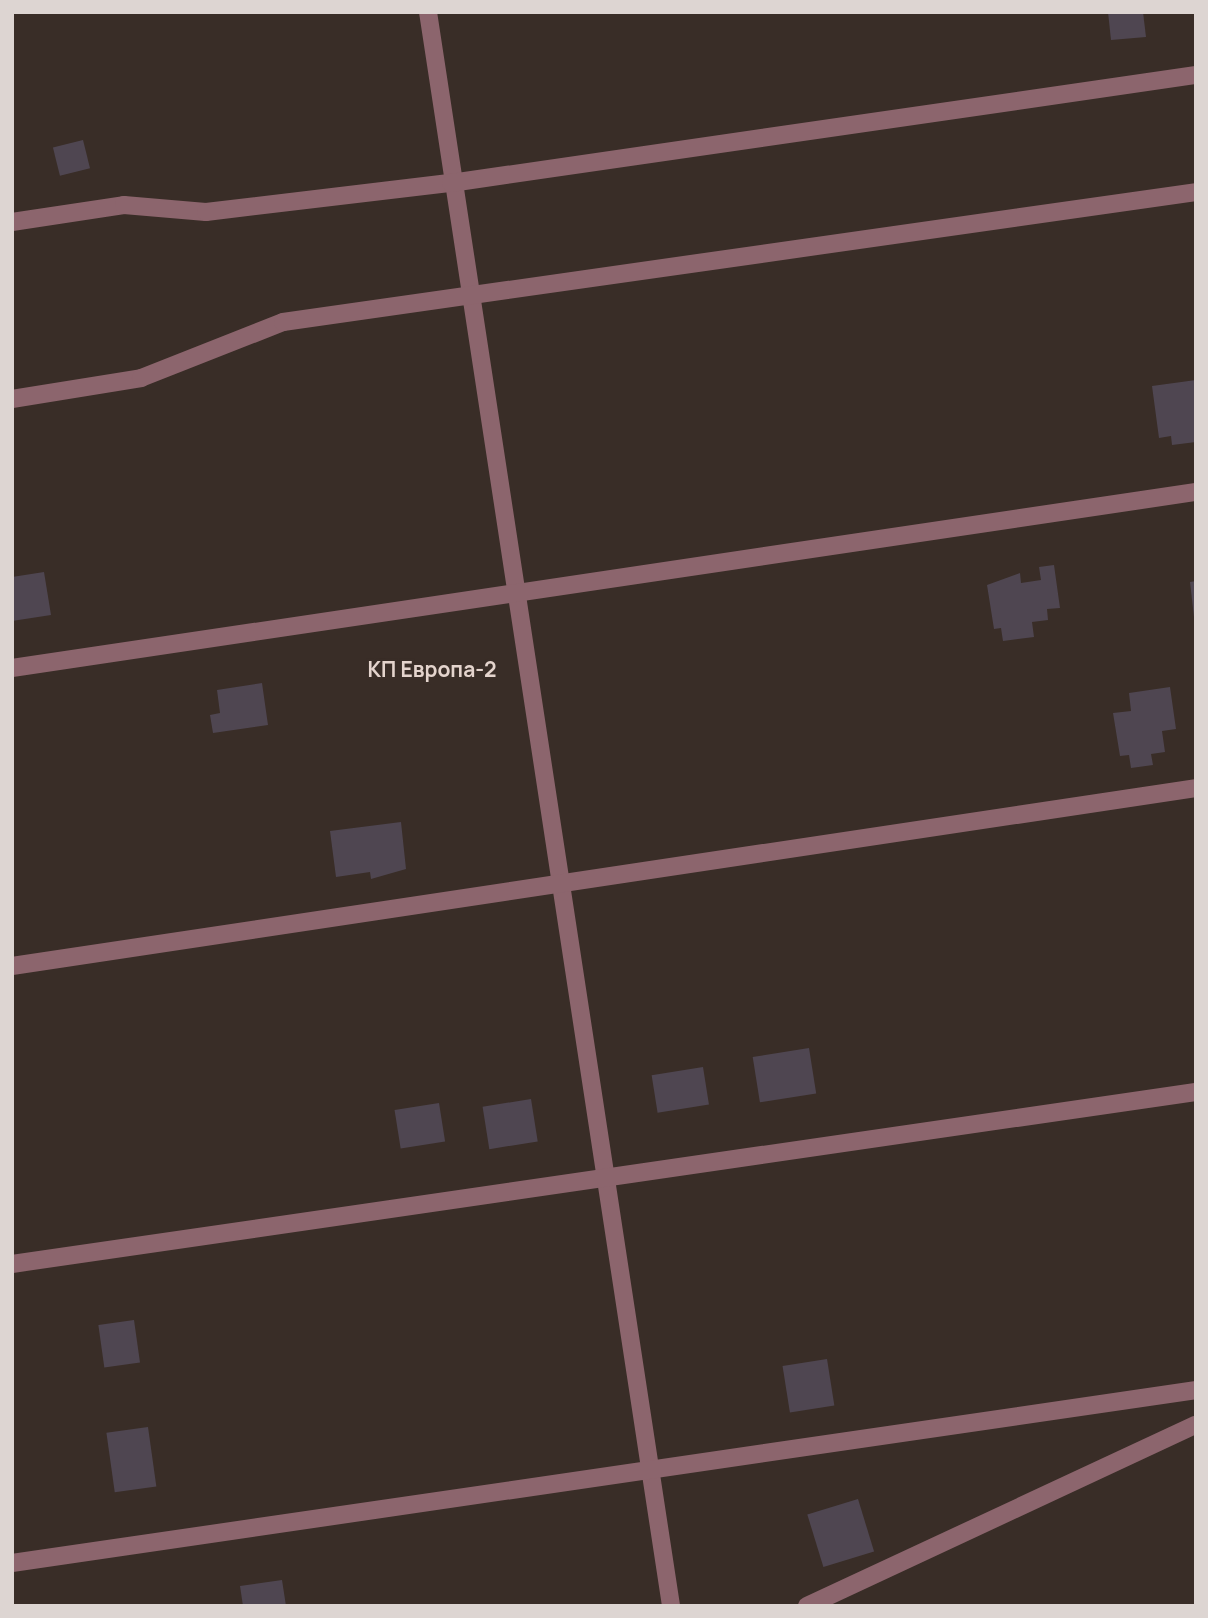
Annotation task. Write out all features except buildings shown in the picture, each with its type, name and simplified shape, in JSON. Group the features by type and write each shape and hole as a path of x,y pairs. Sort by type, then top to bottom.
{"street":[{"path":"428,12 451,183 563,882 648,1468 671,1606"},
{"path":"12,222 124,205 206,212 451,183 1196,75"},
{"path":"12,399 141,378 284,323 469,301 1196,192"},
{"path":"12,668 1196,492"},
{"path":"12,966 1196,788"},
{"path":"12,1264 606,1180 1196,1092"},
{"path":"12,1563 1196,1390"},
{"path":"807,1606 1196,1425"}],"district":[{"name":"КП Европа-2","path":"432,669"}]}
